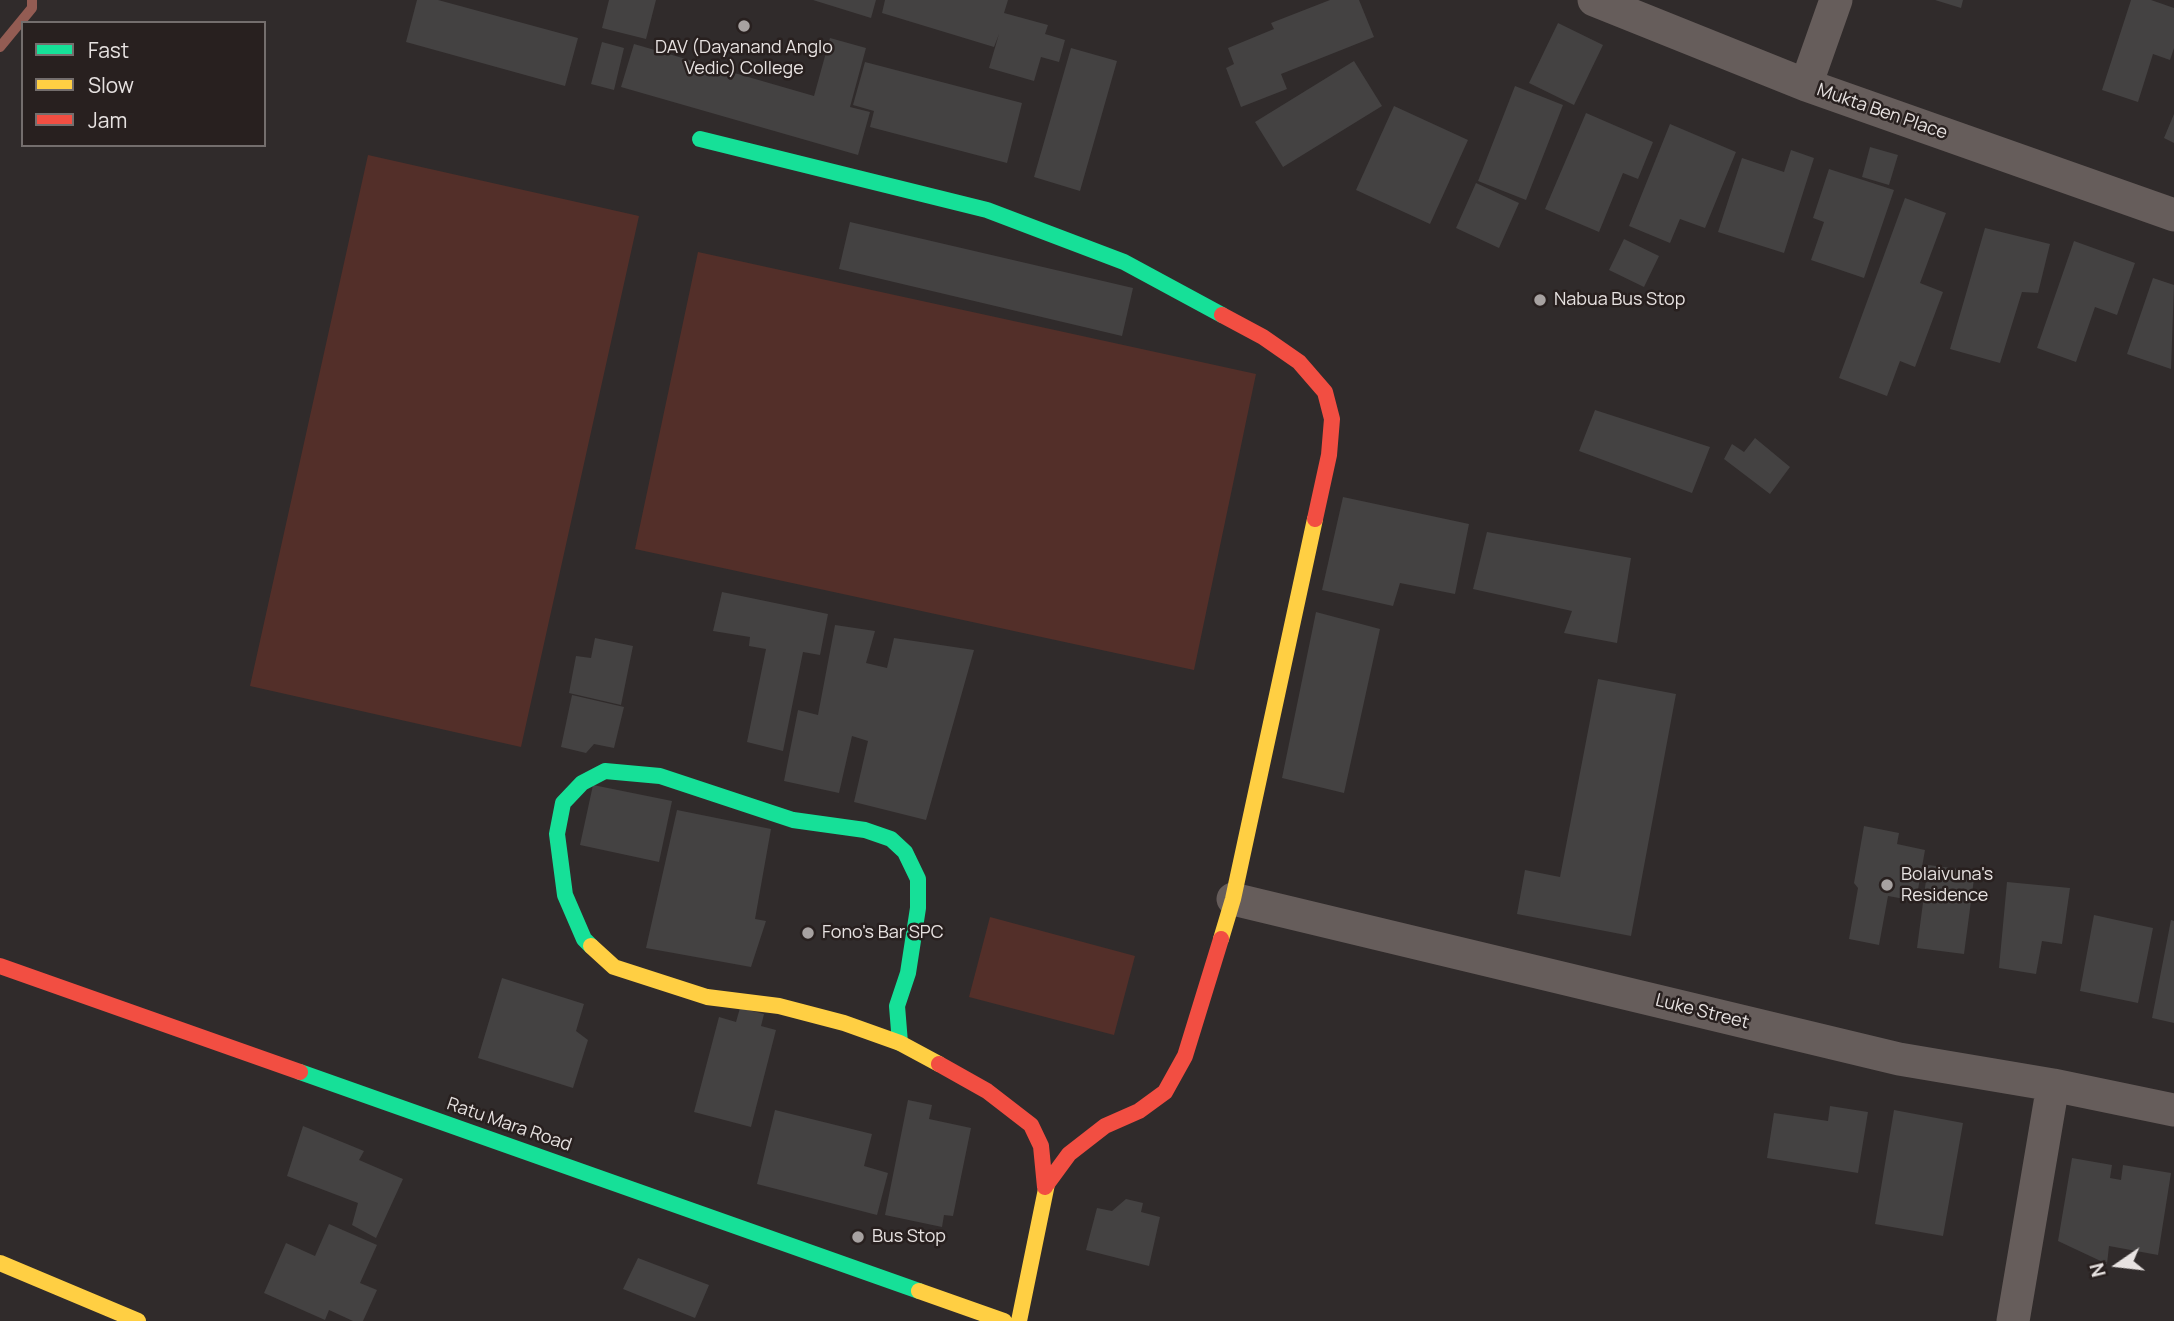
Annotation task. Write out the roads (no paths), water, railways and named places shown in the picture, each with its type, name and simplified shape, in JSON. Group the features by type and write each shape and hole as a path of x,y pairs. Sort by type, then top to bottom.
{"main road":[{"path":"700,139 986,210 1124,262 1263,337 1299,362 1325,392 1332,419 1329,454 1233,899 1185,1056 1165,1092 1139,1111 1105,1126 1069,1154 1045,1187"},
{"path":"900,1044 897,1006 908,973 918,908 918,879 905,852 891,839 865,830 833,828 793,820 660,776 631,772 605,772 582,783 564,803 557,834 565,895 584,939 614,967 706,997 779,1006 831,1019 900,1044 987,1091 1031,1125 1041,1146 1045,1187 1019,1321"},
{"name":"Ratu Mara Road","path":"0,966 1004,1321"},
{"path":"0,1263 138,1321"}],"street":[{"name":"Mukta Ben Place","path":"1594,0 1806,85 2174,215"},
{"path":"1806,85 1836,0"},
{"name":"Luke Street","path":"1233,899 1899,1059 2053,1085 2174,1110"},
{"path":"2013,1321 2053,1085"}],"waterway":[{"path":"21,21 32,8 32,0"},
{"path":"0,47 21,21"}],"place":[{"name":"DAV (Dayanand Anglo Vedic) College","path":"744,26"},
{"name":"Nabua Bus Stop","path":"1540,300"},
{"name":"Bolaivuna's Residence","path":"1887,885"},
{"name":"Fono's Bar SPC","path":"808,933"},
{"name":"Bus Stop","path":"858,1237"}]}
